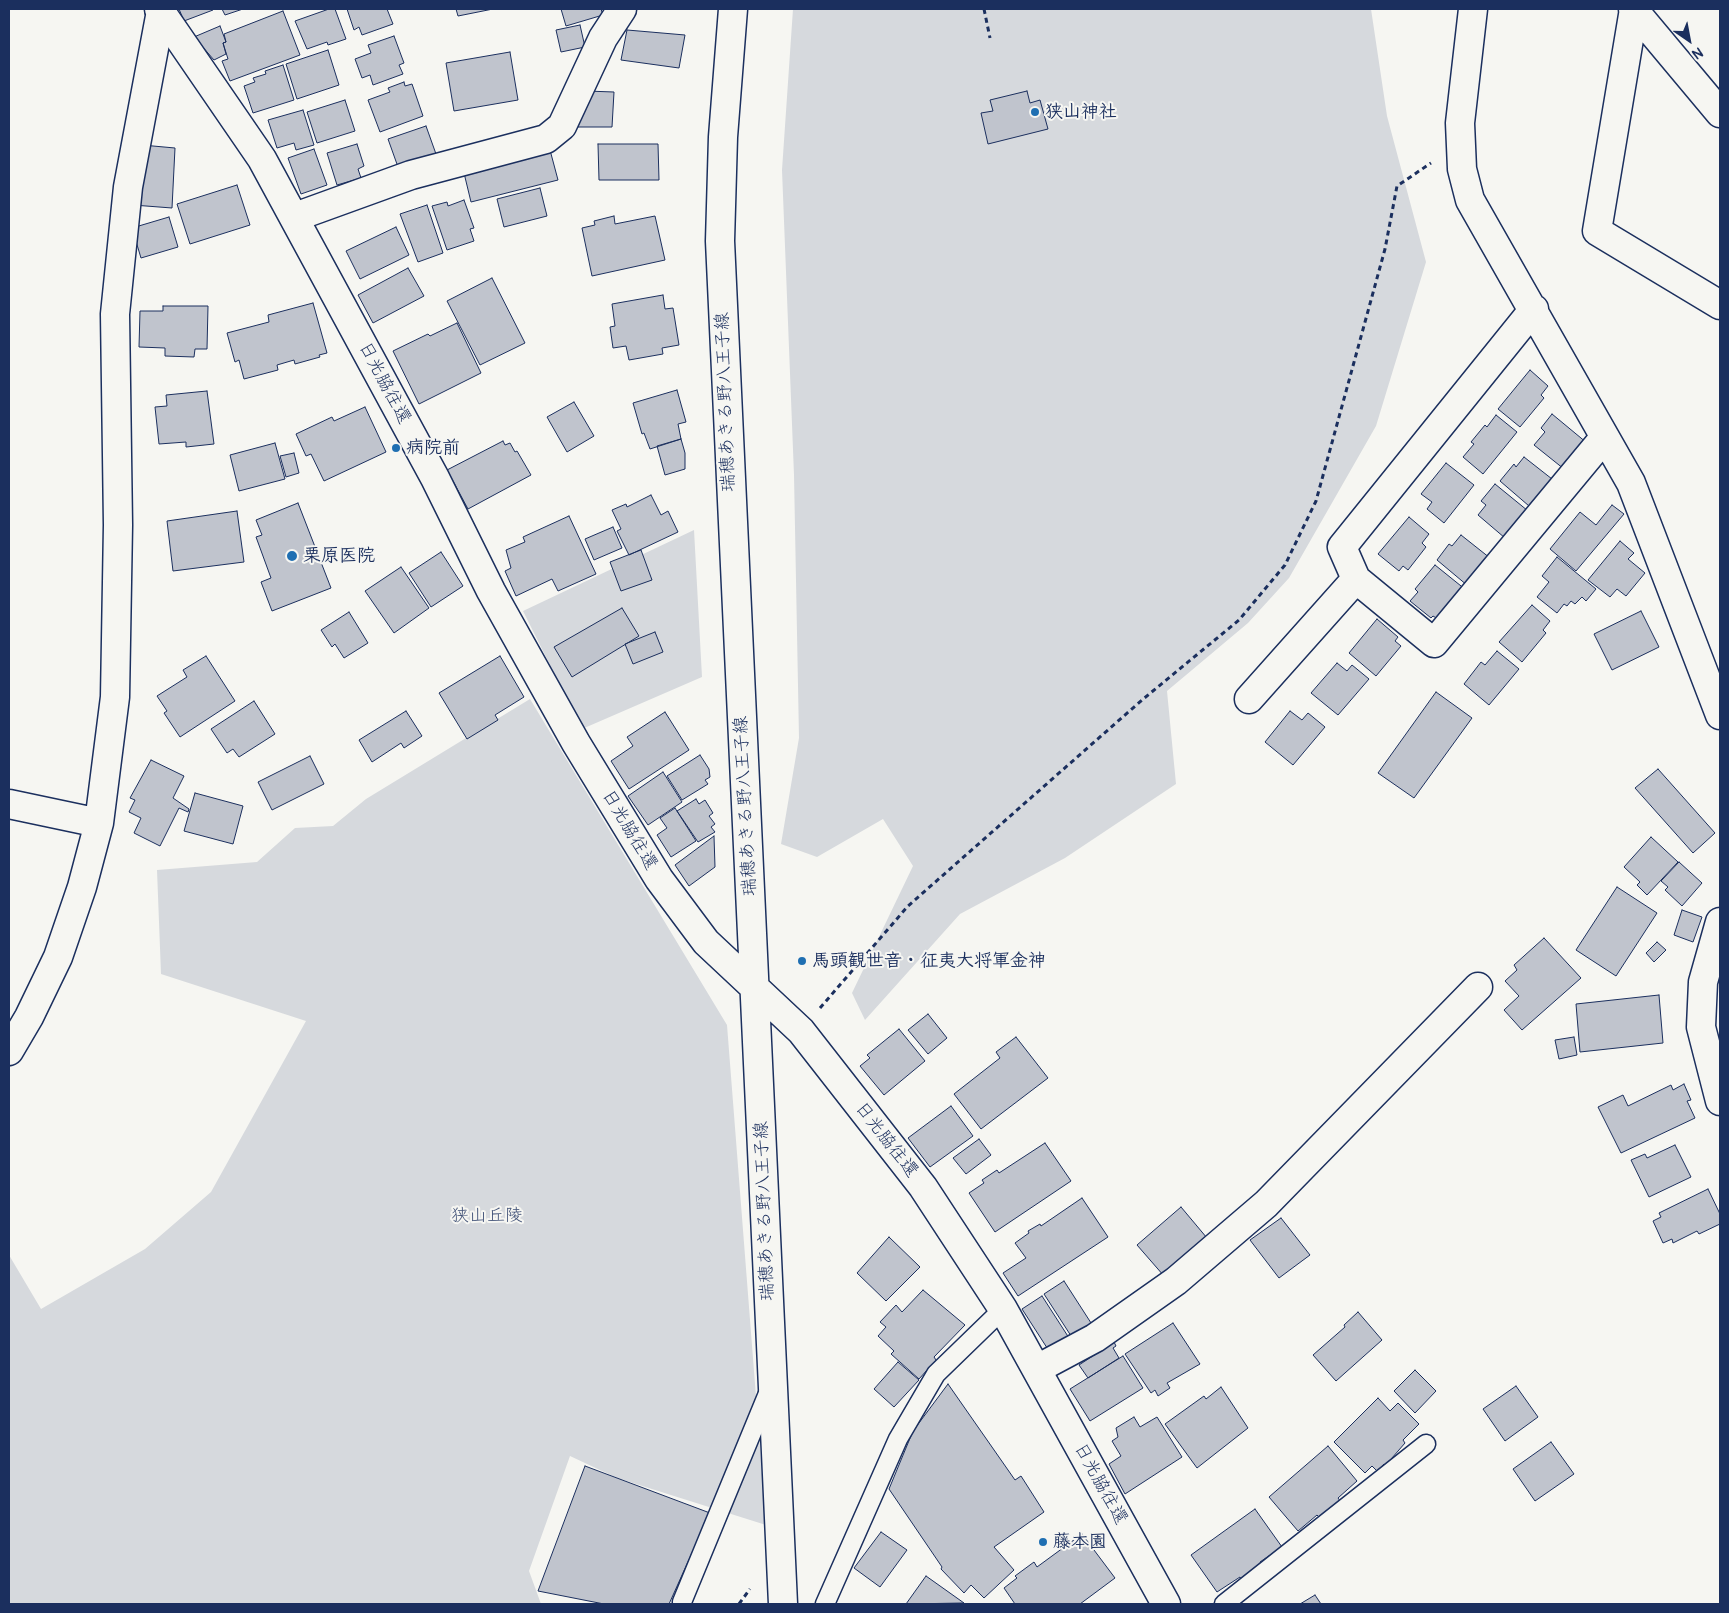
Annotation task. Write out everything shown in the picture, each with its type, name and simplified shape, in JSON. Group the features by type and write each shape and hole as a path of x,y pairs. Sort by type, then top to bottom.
{"street":[{"path":"295,217 411,175 546,139 562,126 603,38 622,9"},
{"name":"瑞穂あきる野八王子線","path":"733,9 723,137 720,241 731,523 756,990 783,1604"},
{"path":"1473,9 1460,123 1462,169 1470,200 1485,229 1534,309 1604,438 1631,483 1720,715"},
{"path":"1634,9 1720,113"},
{"path":"1634,9 1597,231 1720,305"},
{"path":"9,1051 29,1017 58,956 82,887 99,823 115,697 118,525 115,314 128,187 160,10"},
{"name":"日光脇往還","path":"160,10 262,159 435,478 491,591 576,743 659,879 706,942 801,1031 923,1187 1004,1309 1166,1604"},
{"path":"1534,309 1342,547 1356,579 1434,642 1604,438"},
{"path":"1249,699 1356,579"},
{"path":"9,804 99,823"},
{"path":"1720,922 1703,982 1701,1027 1720,1101"},
{"path":"1037,1370 1095,1338 1176,1281 1266,1204 1478,987"}],"lane":[{"path":"825,1604 898,1438 936,1374 1004,1309"},
{"path":"682,1602 773,1382"},
{"path":"1224,1604 1426,1444"}],"path":[{"path":"984,9 990,38"},
{"path":"801,1031 908,906 1142,700 1239,620 1285,565 1316,501 1385,249 1398,186 1460,142"},
{"path":"739,1604 751,1588"}],"green space":[{"path":"793,9 1371,9 1387,116 1426,262 1376,426 1289,578 1248,623 1167,691 1176,784 1065,858 960,914 865,1020 852,993 913,866 883,819 817,857 781,844 799,738 794,475 782,170"},
{"path":"694,530 702,677 582,729 523,611"},
{"name":"狭山丘陵","path":"530,699 727,1025 766,1525 617,1478 570,1456 529,1571 541,1604 9,1604 9,1255 41,1309 145,1249 211,1192 306,1021 161,974 157,870 257,862 295,828 333,826 366,799"}],"building":[{"path":"179,9 212,9 213,10 184,21"},
{"path":"222,9 243,9 225,15"},
{"path":"329,9 335,9 346,39 328,45 327,42 307,49 295,21"},
{"path":"347,9 387,9 393,24 362,35 359,27 354,30"},
{"path":"456,9 493,9 458,16"},
{"path":"561,9 601,9 603,15 566,26"},
{"path":"283,11 300,55 230,81 222,61 228,59 223,43 226,42 224,34"},
{"path":"580,25 585,47 561,52 556,30"},
{"path":"220,26 226,42 223,43 226,54 214,60 194,37"},
{"path":"627,30 685,35 679,68 621,60"},
{"path":"394,36 404,63 399,65 403,74 373,85 370,75 362,78 355,59 371,53 368,45"},
{"path":"328,50 339,85 297,99 286,64"},
{"path":"510,52 518,100 454,111 446,63"},
{"path":"283,65 294,100 253,113 244,86 255,82 253,78 266,74 265,71"},
{"path":"404,82 405,86 412,84 423,116 380,132 368,100 390,92 388,88"},
{"path":"586,91 614,92 612,127 578,127"},
{"path":"1027,91 1030,103 1040,100 1048,129 988,144 981,113 993,111 990,100"},
{"path":"345,100 355,131 317,143 307,112"},
{"path":"303,110 314,145 296,150 294,143 277,148 268,120"},
{"path":"426,126 436,154 398,167 388,139"},
{"path":"357,144 364,166 358,169 361,178 337,185 327,153"},
{"path":"598,144 658,144 659,180 599,180"},
{"path":"142,145 175,148 172,208 133,205"},
{"path":"314,149 327,185 301,194 288,158"},
{"path":"550,150 558,180 471,202 464,173"},
{"path":"237,185 250,225 190,244 177,204"},
{"path":"540,188 547,216 504,227 497,199"},
{"path":"464,200 474,228 470,229 474,241 447,250 432,206 447,202 448,206"},
{"path":"427,205 443,253 418,262 400,214"},
{"path":"614,216 615,224 655,216 665,260 592,276 582,228 595,225 594,221"},
{"path":"169,217 178,247 141,258 132,228"},
{"path":"396,227 409,255 360,279 346,251"},
{"path":"408,268 424,296 373,323 358,295"},
{"path":"492,278 525,343 480,365 447,301"},
{"path":"663,295 665,309 673,308 679,345 662,348 663,354 629,360 626,346 613,348 610,327 615,326 612,304"},
{"path":"313,303 327,353 319,355 320,357 295,364 294,360 277,365 278,370 244,379 239,360 235,362 227,333 269,322 268,315"},
{"path":"163,306 208,306 207,349 195,349 194,357 165,356 165,348 139,347 140,311 163,311"},
{"path":"457,323 481,373 419,404 393,351 428,334 430,336"},
{"path":"1530,370 1548,386 1541,395 1544,398 1520,427 1498,409"},
{"path":"677,390 686,422 678,424 681,439 650,449 644,433 642,434 633,403"},
{"path":"207,391 214,444 186,447 186,442 159,444 155,407 167,406 166,395"},
{"path":"574,402 594,436 567,452 547,417"},
{"path":"365,407 386,452 324,481 311,454 306,456 296,434 332,417 334,421"},
{"path":"1552,414 1587,443 1569,473 1534,445 1545,432 1541,428"},
{"path":"1496,415 1517,432 1483,474 1463,457 1474,444 1471,442 1485,425 1487,427"},
{"path":"681,439 685,453 685,469 665,475 657,446"},
{"path":"503,441 505,445 510,443 515,452 517,451 531,475 468,509 447,470"},
{"path":"275,443 285,479 239,491 230,455"},
{"path":"294,453 299,473 286,477 280,456"},
{"path":"1524,457 1552,479 1546,486 1553,491 1536,512 1500,481 1514,464 1516,467"},
{"path":"1446,463 1474,485 1444,523 1427,509 1432,502 1421,494"},
{"path":"1495,484 1533,515 1505,538 1478,515 1486,505 1481,501"},
{"path":"651,495 661,515 668,511 678,532 629,555 617,531 621,529 612,510 626,504 627,507"},
{"path":"298,503 331,588 272,611 261,582 271,578 256,537 262,535 256,520"},
{"path":"1612,505 1624,514 1576,571 1550,549 1580,512 1596,525"},
{"path":"237,511 244,562 173,571 167,521"},
{"path":"569,516 596,574 558,591 552,579 516,596 505,571 511,568 506,550 525,542 523,537"},
{"path":"1409,517 1429,534 1422,543 1426,547 1408,570 1403,566 1399,571 1378,554"},
{"path":"613,527 622,548 594,560 585,539"},
{"path":"1461,535 1490,558 1474,591 1437,560 1449,544 1452,546"},
{"path":"1620,541 1634,553 1628,559 1645,573 1626,596 1617,589 1610,597 1588,580"},
{"path":"641,550 652,580 621,591 610,562"},
{"path":"441,552 463,586 431,607 409,573"},
{"path":"1557,557 1596,589 1586,601 1582,597 1575,604 1571,601 1567,606 1564,604 1557,613 1537,597 1549,582 1542,576"},
{"path":"1435,565 1466,590 1441,621 1433,616 1431,618 1410,601 1418,592 1415,589"},
{"path":"401,567 429,608 394,633 365,591"},
{"path":"1532,605 1550,621 1543,630 1546,633 1522,662 1499,642"},
{"path":"622,608 639,636 572,677 554,647"},
{"path":"1641,611 1659,647 1612,670 1594,634"},
{"path":"349,612 368,643 344,658 335,644 332,647 321,630"},
{"path":"1377,619 1398,637 1395,641 1401,646 1376,676 1349,653"},
{"path":"655,632 663,652 633,664 625,644"},
{"path":"1497,651 1519,669 1489,705 1464,684 1481,662 1485,665"},
{"path":"206,656 235,701 180,737 164,713 167,711 157,696 187,677 183,670"},
{"path":"500,656 524,697 495,715 498,720 467,739 439,693"},
{"path":"1337,663 1347,671 1352,665 1369,679 1338,715 1311,693"},
{"path":"1436,692 1472,718 1414,798 1378,773"},
{"path":"254,701 275,734 239,757 233,749 227,753 211,729"},
{"path":"406,711 422,736 404,748 401,743 372,762 359,740"},
{"path":"1290,711 1302,720 1308,713 1325,727 1293,765 1265,742"},
{"path":"665,712 689,750 629,789 611,761 633,746 627,737"},
{"path":"700,755 709,769 710,777 705,780 708,784 682,800 667,776"},
{"path":"310,756 324,784 272,810 258,782"},
{"path":"151,760 184,776 173,798 189,809 188,812 179,808 160,846 134,833 141,818 129,812 135,800 130,798"},
{"path":"1658,769 1715,833 1693,853 1635,788"},
{"path":"663,772 682,802 648,825 628,796"},
{"path":"195,793 243,806 233,844 184,831"},
{"path":"696,799 699,804 705,800 713,813 709,816 715,824 711,827 715,832 698,842 677,811"},
{"path":"675,808 696,841 671,857 657,835 667,828 660,818"},
{"path":"714,836 715,867 689,886 675,865"},
{"path":"1651,837 1678,862 1647,895 1637,885 1640,882 1624,867"},
{"path":"1679,862 1702,883 1682,906 1665,890 1668,887 1661,881"},
{"path":"1617,887 1657,913 1616,976 1576,950"},
{"path":"1682,910 1702,917 1693,942 1674,935"},
{"path":"1544,938 1581,978 1522,1030 1504,1010 1519,996 1505,981 1517,970 1514,965"},
{"path":"1657,942 1666,950 1654,962 1646,953"},
{"path":"1659,995 1663,1043 1580,1052 1576,1004"},
{"path":"928,1014 947,1038 928,1054 908,1030"},
{"path":"899,1029 925,1061 884,1095 860,1066 870,1058 867,1055"},
{"path":"1016,1037 1048,1078 981,1129 954,1094 1000,1058 996,1052"},
{"path":"1574,1037 1577,1055 1559,1059 1555,1040"},
{"path":"1684,1084 1691,1100 1687,1101 1695,1118 1621,1153 1598,1107 1623,1095 1628,1106 1671,1085 1673,1090"},
{"path":"951,1106 973,1136 930,1167 908,1138"},
{"path":"979,1139 991,1155 966,1174 953,1158"},
{"path":"1045,1143 1071,1181 995,1232 969,1193 984,1183 982,1180 997,1170 999,1173"},
{"path":"1675,1145 1691,1177 1649,1197 1631,1160 1645,1154 1647,1158"},
{"path":"1708,1189 1720,1214 1720,1224 1699,1234 1697,1231 1673,1243 1672,1239 1663,1243 1653,1221 1661,1217 1659,1213"},
{"path":"1082,1198 1108,1237 1018,1296 1003,1273 1026,1258 1015,1243 1029,1233 1028,1231 1040,1224 1041,1226"},
{"path":"1181,1207 1207,1238 1164,1276 1137,1245"},
{"path":"1281,1218 1310,1255 1279,1278 1250,1240"},
{"path":"889,1237 920,1267 886,1301 857,1273"},
{"path":"1064,1281 1093,1326 1073,1339 1044,1294"},
{"path":"923,1290 965,1325 934,1357 936,1360 919,1379 891,1354 894,1351 878,1336 886,1327 880,1322 896,1305 902,1312"},
{"path":"1042,1296 1071,1341 1051,1354 1022,1309"},
{"path":"1358,1312 1382,1340 1336,1381 1313,1355 1345,1327 1344,1325"},
{"path":"1173,1323 1200,1364 1167,1383 1170,1388 1158,1396 1155,1390 1151,1393 1125,1354"},
{"path":"1114,1342 1116,1346 1113,1348 1119,1358 1088,1378 1079,1365"},
{"path":"1123,1356 1143,1388 1090,1421 1070,1389"},
{"path":"898,1362 919,1380 894,1407 874,1389"},
{"path":"1415,1370 1436,1391 1415,1413 1394,1391"},
{"path":"948,1384 1015,1480 1021,1476 1044,1512 994,1547 1014,1570 984,1598 971,1585 964,1593 941,1569 942,1567 889,1489 913,1431"},
{"path":"1516,1386 1538,1417 1505,1441 1483,1409"},
{"path":"1221,1387 1248,1428 1197,1468 1165,1424 1204,1396 1206,1399"},
{"path":"1378,1398 1390,1411 1398,1403 1419,1424 1403,1440 1405,1443 1385,1466 1384,1464 1377,1471 1372,1466 1365,1473 1334,1442"},
{"path":"1134,1417 1140,1427 1157,1417 1182,1457 1125,1494 1109,1464 1121,1456 1112,1441 1118,1437 1116,1428"},
{"path":"1551,1442 1574,1474 1535,1501 1513,1469"},
{"path":"1328,1446 1357,1481 1338,1498 1341,1502 1321,1519 1317,1515 1298,1531 1269,1497"},
{"path":"585,1466 710,1513 669,1604 604,1604 538,1591"},
{"path":"1255,1509 1282,1547 1260,1562 1263,1566 1242,1581 1240,1577 1217,1592 1191,1555"},
{"path":"881,1532 907,1550 880,1587 854,1568"},
{"path":"1082,1534 1115,1578 1080,1604 1015,1604 1004,1588 1017,1578 1015,1576 1034,1562 1037,1567"},
{"path":"926,1576 964,1603 906,1604"},
{"path":"1315,1595 1321,1604 1300,1604"}],"place":[{"name":"狭山神社","path":"1035,112"},
{"name":"病院前","path":"396,448"},
{"name":"栗原医院","path":"292,556"},
{"name":"馬頭観世音・征夷大将軍金神","path":"802,961"},
{"name":"藤本園","path":"1043,1542"}]}
